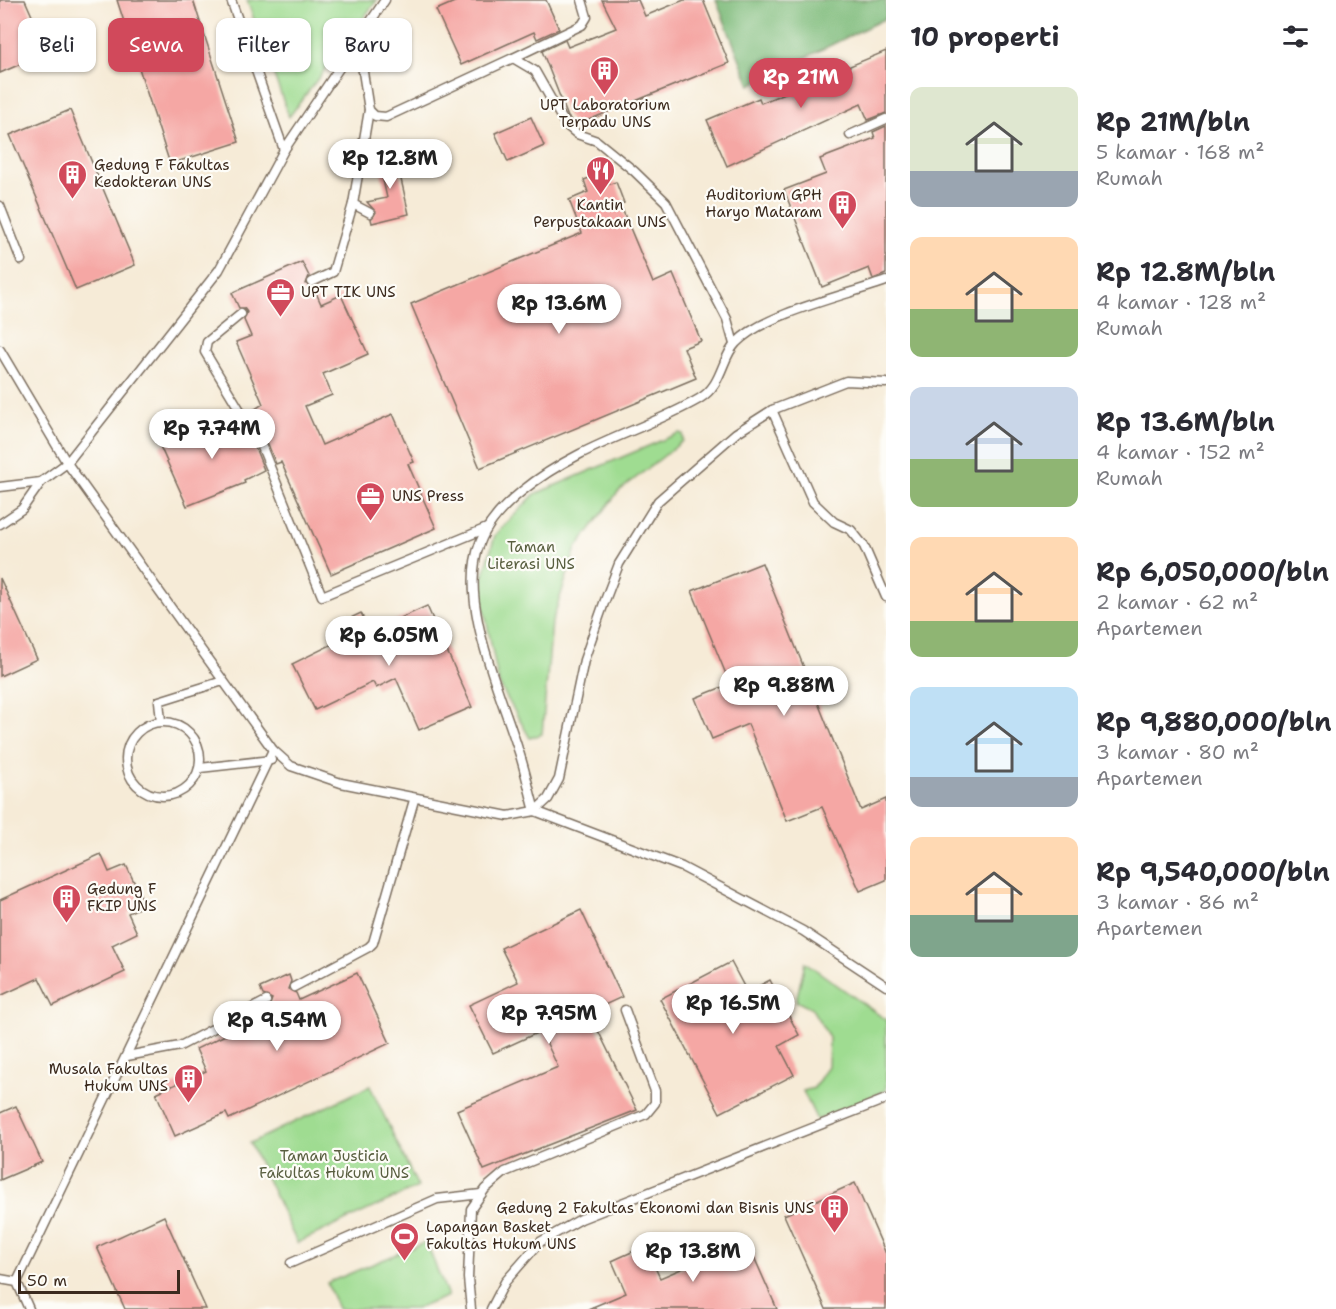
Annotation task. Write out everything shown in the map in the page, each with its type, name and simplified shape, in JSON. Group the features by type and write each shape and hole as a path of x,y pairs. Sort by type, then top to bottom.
{"lane":[{"path":"231,0 284,150"},
{"path":"373,18 385,0"},
{"path":"369,110 375,116 386,117 582,25 586,16 582,0"},
{"path":"513,58 535,71 565,124 577,134 597,141 634,171 666,202 727,319 734,344"},
{"path":"0,524 22,509 41,482 67,463 219,270 284,150 336,72"},
{"path":"312,282 333,272 353,204 369,110 363,72"},
{"path":"850,135 886,119"},
{"path":"353,204 370,213"},
{"path":"0,206 21,260"},
{"path":"534,811 518,750 492,680 477,610 474,569 479,543 498,512 525,489 578,455 702,398 722,375 734,344 753,330 790,314 886,281"},
{"path":"241,314 207,342 206,352 262,447 322,596 488,528"},
{"path":"0,350 67,463 273,750 291,766 312,775 414,800 508,816 534,811 548,799 559,779 584,660 619,564 658,501 736,433 772,410 846,381 886,383"},
{"path":"772,410 813,502 834,522 851,530 864,546 886,597"},
{"path":"0,487 41,482"},
{"path":"161,721 159,701 223,681"},
{"path":"161,721 178,724 193,735 200,750 200,768 193,783 180,793 164,797 148,793 135,783 127,768 126,752 133,736 145,725 161,721"},
{"path":"16,1282 271,760 273,750"},
{"path":"200,768 271,760"},
{"path":"294,987 373,943 414,800"},
{"path":"534,811 682,867 803,931 886,986"},
{"path":"127,1056 180,1046 266,1001"},
{"path":"471,1309 468,1278 471,1209 481,1194 505,1172 646,1114 655,1103 655,1091 625,1010"},
{"path":"491,1309 505,1282 540,1242 581,1220 886,1099"},
{"path":"291,1263 437,1200 481,1194"},
{"path":"0,1279 16,1282"},
{"path":"16,1282 28,1309"}],"green space":[{"path":"247,0 377,0 363,18 323,18 323,72 289,117 273,72 311,72 311,18 253,18"},
{"path":"716,0 886,0 886,18 750,85"},
{"name":"Taman Literasi UNS","path":"679,433 683,434 683,441 618,492 576,548 552,622 542,734 530,738 499,684 480,588 495,535 535,494"},
{"path":"805,962 886,1020 886,1090 817,1120 803,1091 814,1088 828,1066 829,1037 812,1009 796,1001"},
{"name":"Taman Justicia Fakultas Hukum UNS","path":"370,1086 418,1187 297,1243 250,1143"},
{"name":"Lapangan Basket Fakultas Hukum UNS","path":"426,1242 448,1296 416,1309 338,1309 327,1283"}],"building":[{"path":"0,0 25,0 33,18 18,18 18,65 0,73"},
{"path":"117,0 193,0 199,18 123,18"},
{"path":"459,0 546,0 559,29 537,39 534,32 461,65 436,10"},
{"name":"UPT Laboratorium Terpadu UNS","path":"602,0 638,0 645,16 684,0 703,0 729,63 576,125 568,117 542,51 565,40 568,47 616,28"},
{"path":"204,34 239,142 170,164 140,72 204,72"},
{"path":"886,51 886,113 868,120 861,104 727,166 707,120 759,98 761,103"},
{"name":"Gedung F Fakultas Kedokteran UNS","path":"70,110 135,265 76,290 10,135"},
{"path":"531,117 544,146 508,162 495,133"},
{"name":"Auditorium GPH Haryo Mataram","path":"886,126 886,274 873,279 869,268 822,287 784,190 826,174 820,159 875,138 873,132"},
{"path":"394,149 409,214 372,223 371,219 376,212 367,202 387,198 377,153"},
{"path":"600,174 604,186 616,182 624,203 620,204 653,283 673,274 701,341 684,348 696,378 480,468 411,304 582,233 569,200 588,192 584,180"},
{"path":"302,262 309,276 306,284 314,288 321,304 341,295 368,354 323,374 332,395 305,406 322,445 393,414 414,462 408,464 436,528 331,574 281,462 276,464 268,444 249,413 263,404 236,342 251,336 244,320 247,312 244,308 239,308 232,293"},
{"path":"238,419 256,450 264,470 244,480 245,483 187,506 160,446 217,420 220,428"},
{"path":"762,563 861,810 886,799 886,880 860,891 822,807 787,821 748,724 712,739 695,698 730,684 692,591"},
{"path":"0,578 37,659 0,676"},
{"path":"427,606 472,707 419,730 396,678 376,688 373,682 315,710 292,664 351,635 344,621 361,613 370,632"},
{"name":"Gedung F FKIP UNS","path":"101,854 109,872 126,865 145,905 128,913 137,933 112,945 125,972 53,1006 39,978 0,996 0,900"},
{"path":"581,910 622,997 589,1012 637,1110 484,1170 457,1110 558,1067 541,1031 493,1053 469,1005 518,982 501,948"},
{"path":"731,962 747,992 770,980 799,1035 779,1046 794,1075 720,1113 660,999"},
{"path":"357,973 390,1043 229,1119 226,1113 175,1136 156,1093 206,1071 196,1049 271,1013 269,1007 272,999 263,995 260,988 289,975 291,981 288,989 296,993 299,1000"},
{"path":"16,1106 42,1162 0,1180 0,1113"},
{"name":"Gedung 2 Fakultas Ekonomi dan Bisnis UNS","path":"855,1183 886,1254 886,1309 826,1309 784,1215"},
{"path":"164,1216 206,1309 125,1309 97,1247"},
{"path":"747,1241 777,1309 588,1309 626,1293 612,1261 645,1246 660,1278"}],"place":[{"name":"UPT Laboratorium Terpadu UNS","path":"605,96"},
{"name":"Kantin Perpustakaan UNS","path":"600,196"},
{"name":"Gedung F Fakultas Kedokteran UNS","path":"73,200"},
{"name":"Auditorium GPH Haryo Mataram","path":"843,230"},
{"name":"UPT TIK UNS","path":"280,318"},
{"name":"UNS Press","path":"371,522"},
{"name":"Gedung F FKIP UNS","path":"66,924"},
{"name":"Musala Fakultas Hukum UNS","path":"189,1104"},
{"name":"Gedung 2 Fakultas Ekonomi dan Bisnis UNS","path":"835,1234"},
{"name":"Lapangan Basket Fakultas Hukum UNS","path":"405,1262"}]}
